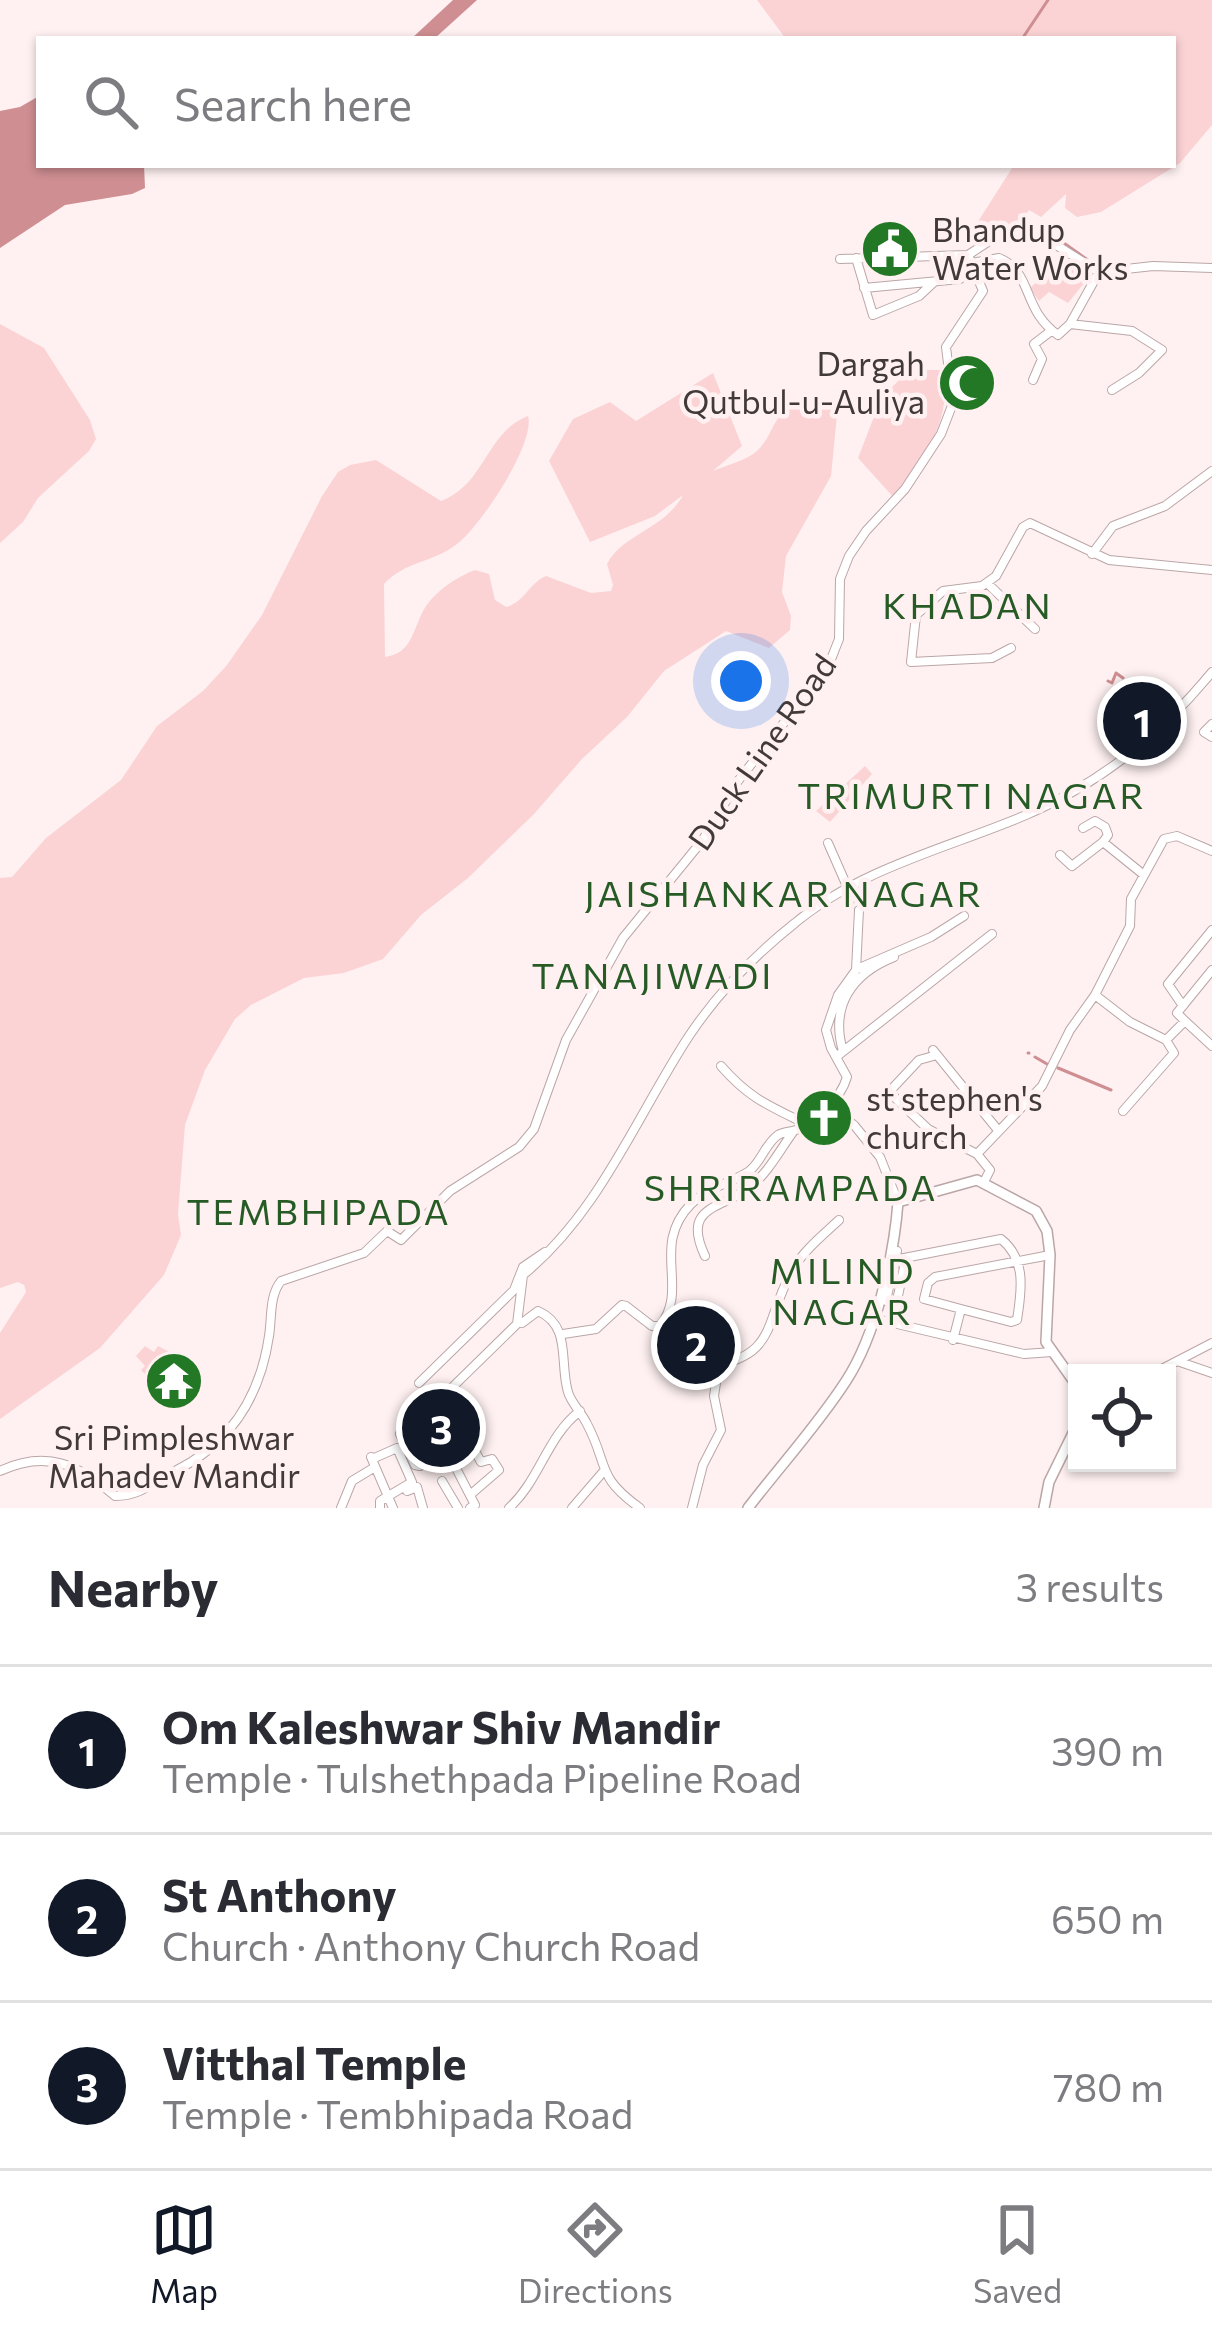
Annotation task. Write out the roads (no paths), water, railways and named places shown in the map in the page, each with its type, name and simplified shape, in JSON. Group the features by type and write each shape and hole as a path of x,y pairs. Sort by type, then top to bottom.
{"street":[{"path":"970,259 997,236 1028,233 1045,238 1099,272 1153,266 1212,268"},
{"path":"856,258 872,315 925,292 934,282"},
{"path":"841,259 999,258 1016,268 1034,314 1058,335 1070,324 1099,272"},
{"name":"Duck Line Road","path":"0,1471 62,1460 91,1475 115,1496 128,1496 144,1492 203,1457 224,1440 254,1389 268,1341 274,1290 281,1281 368,1251 387,1231 401,1240 450,1190 519,1147 534,1129 566,1040 623,938 702,841 739,781 828,667 838,639 841,579 849,556 905,489 951,413 946,347 983,291 970,259"},
{"path":"864,288 960,279"},
{"path":"891,286 895,307"},
{"path":"1070,324 1132,332 1162,350 1138,374 1112,390"},
{"path":"1033,380 1042,359 1034,344 1051,331"},
{"path":"1091,554 1113,526 1165,506 1212,471"},
{"path":"1011,648 992,658 910,662 916,614 943,591 970,590 996,576 1023,526 1030,524 1091,554 1129,563 1212,570"},
{"path":"987,583 1036,629"},
{"path":"829,898 950,842 1025,816 1100,778 1172,720 1212,672"},
{"path":"1212,724 1204,732 1212,736"},
{"path":"1060,855 1072,866 1108,836 1105,826 1095,821 1083,828"},
{"path":"977,1154 1042,1086 1130,926 1131,899 1168,835 1212,851"},
{"path":"1103,842 1144,875"},
{"path":"424,1419 444,1453 473,1504 499,1470 492,1460 481,1462 471,1444 444,1453 415,1465 400,1434 424,1419 517,1324 523,1275 550,1250 599,1189 691,1034 750,963 845,883 828,843"},
{"path":"840,1054 826,1030 838,995 856,970 859,910"},
{"path":"856,970 931,937 964,916"},
{"path":"1183,1006 1168,984 1212,930"},
{"path":"840,1054 992,934"},
{"path":"705,1256 696,1239 699,1220 707,1209 754,1184 794,1131 830,1107 847,1077 836,1025 849,990 894,957"},
{"path":"1212,970 1177,1013 1212,1046"},
{"path":"1095,995 1130,1022 1166,1040 1174,1053 1123,1111"},
{"path":"1166,1040 1185,1021"},
{"path":"984,1182 990,1170 977,1154 928,1129 889,1092 919,1060 935,1053 997,1129"},
{"path":"721,1066 748,1094 806,1123"},
{"path":"830,1107 854,1125 880,1157 898,1202 892,1324"},
{"path":"661,1327 667,1318 674,1271 668,1247 671,1232 687,1208 705,1192 748,1172 778,1135 794,1131"},
{"path":"898,1202 953,1184 984,1182 1036,1211 1054,1238 1046,1342 1068,1374"},
{"path":"706,1368 739,1362 758,1347 794,1267 839,1220"},
{"path":"897,1257 1001,1239 1019,1261 1022,1279 1015,1321 924,1299 928,1283 935,1277 1019,1261 1051,1256"},
{"path":"419,1384 514,1290 523,1267 550,1250"},
{"path":"748,1508 845,1383 864,1351 897,1257"},
{"path":"563,1334 596,1329 622,1306 661,1327 706,1368 716,1383 721,1430 703,1465 692,1508"},
{"path":"953,1340 961,1309"},
{"path":"494,1348 538,1311 544,1312 563,1334 567,1390 597,1444 603,1472 640,1508"},
{"path":"872,1318 1024,1354 1052,1352"},
{"path":"1174,1364 1212,1343"},
{"path":"1178,1362 1212,1373"},
{"path":"508,1508 540,1468 559,1427 580,1411"},
{"path":"1044,1508 1048,1482 1068,1443"},
{"path":"341,1508 352,1480 395,1447 411,1484 390,1502"},
{"path":"372,1463 390,1502"},
{"path":"572,1508 603,1472"},
{"path":"442,1481 458,1508"},
{"path":"390,1502 417,1487 423,1508"}],"waterway":[{"path":"1024,36 1048,0"},
{"path":"1044,229 1092,263 1112,264"},
{"path":"1108,681 1112,683 1116,673 1123,678"},
{"path":"1035,1057 1047,1064"},
{"path":"1058,1068 1111,1090"}],"tunnel":[{"path":"846,885 859,910"}],"place":[{"name":"Bhandup Water Works","path":"890,249"},
{"name":"Dargah Qutbul-u-Auliya","path":"967,383"},
{"name":"Om Kaleshwar Shiv Mandir","path":"1142,721"},
{"name":"st stephen's church","path":"824,1118"},
{"name":"St Anthony","path":"696,1345"},
{"name":"Sri Pimpleshwar Mahadev Mandir","path":"174,1381"},
{"name":"Vitthal Temple","path":"441,1428"}],"district":[{"name":"KHADAN","path":"968,606"},
{"name":"TRIMURTI NAGAR","path":"972,796"},
{"name":"JAISHANKAR NAGAR","path":"784,894"},
{"name":"TANAJIWADI","path":"653,976"},
{"name":"SHRIRAMPADA","path":"791,1188"},
{"name":"TEMBHIPADA","path":"319,1212"},
{"name":"MILIND NAGAR","path":"843,1292"}]}
